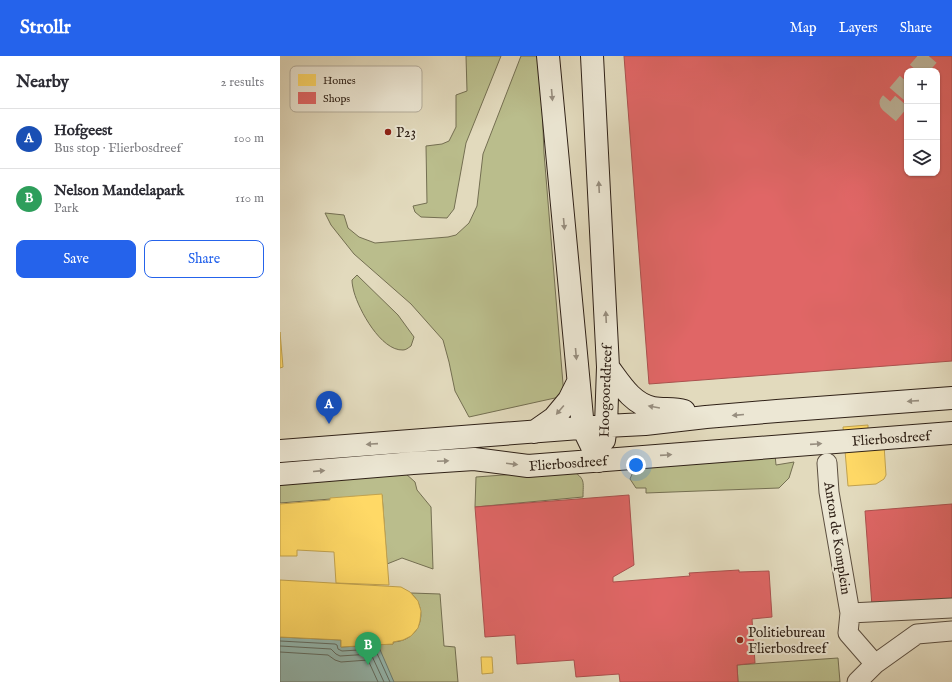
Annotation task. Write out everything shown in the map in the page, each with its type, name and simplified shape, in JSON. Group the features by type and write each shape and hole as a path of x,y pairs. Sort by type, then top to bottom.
{"street":[{"name":"Hoogoorddreef","path":"548,56 583,428 599,461"},
{"name":"Hoogoorddreef","path":"592,56 608,367 606,426 599,461"},
{"path":"608,367 625,390 638,402 652,408 678,410 706,417"},
{"path":"534,432 554,418 569,400 578,382"},
{"path":"280,451 645,424 706,417 952,398"},
{"name":"Flierbosdreef","path":"280,474 474,459 528,466 952,433"},
{"name":"Anton de Komplein","path":"827,463 829,492 850,613 848,633 875,664"},
{"name":"Anton de Komplein","path":"850,613 952,608"},
{"path":"857,682 875,664 917,634 952,631"}],"green space":[{"path":"466,56 501,56 466,143 454,209 447,218 421,217 415,212 413,206 427,203 426,146 442,144 449,141 456,127 456,95 467,91"},
{"path":"521,56 540,56 544,153 564,396 469,417 455,391 443,340 411,304 354,254 331,225 325,213 344,215 348,228 359,237 375,243 448,237 456,235 469,223 477,206 483,154"},
{"path":"357,275 398,315 414,337 411,346 407,349 395,349 379,337 372,328 361,309 354,292 352,280"},
{"path":"775,454 776,465 794,462 789,478 779,488 646,493 646,488 636,488 630,479 635,467"},
{"path":"571,470 583,481 583,497 475,507 476,477"},
{"path":"405,473 415,482 417,490 431,507 433,569 402,558 387,564 382,495 280,503 280,484"},
{"path":"411,593 440,594 444,646 455,647 458,682 280,682 280,637 393,644 393,642 410,636 416,631 419,624 421,616 420,608 417,600"},
{"path":"838,658 840,682 738,682 737,665"}],"water":[{"path":"280,637 341,640 341,647 378,645 394,682 280,682"}],"building: Homes":[{"path":"280,332 283,367 280,368"},
{"path":"868,425 868,431 884,445 886,475 884,479 876,484 848,486 843,427"},
{"path":"382,494 389,585 336,583 334,552 297,550 297,556 280,556 280,504"},
{"path":"280,580 401,587 410,592 418,601 421,611 418,628 411,636 403,640 393,642 393,644 341,647 341,640 280,637"},
{"path":"481,657 492,657 493,673 482,674"}],"building: Shops":[{"path":"624,56 952,56 952,361 649,384"},
{"path":"629,495 634,565 613,577 613,582 690,576 689,573 739,570 739,572 769,571 772,617 752,619 755,663 737,665 738,682 620,682 619,674 576,677 574,660 517,664 515,635 485,637 475,507"},
{"path":"952,504 952,600 872,606 865,511"}],"tunnel":[{"path":"920,68 930,56"},
{"path":"902,114 889,103 904,86"}],"place":[{"name":"P23","path":"388,132"},
{"name":"Hofgeest","path":"329,424"},
{"name":"Politiebureau Flierbosdreef","path":"740,640"},
{"name":"Nelson Mandelapark","path":"368,665"}]}
